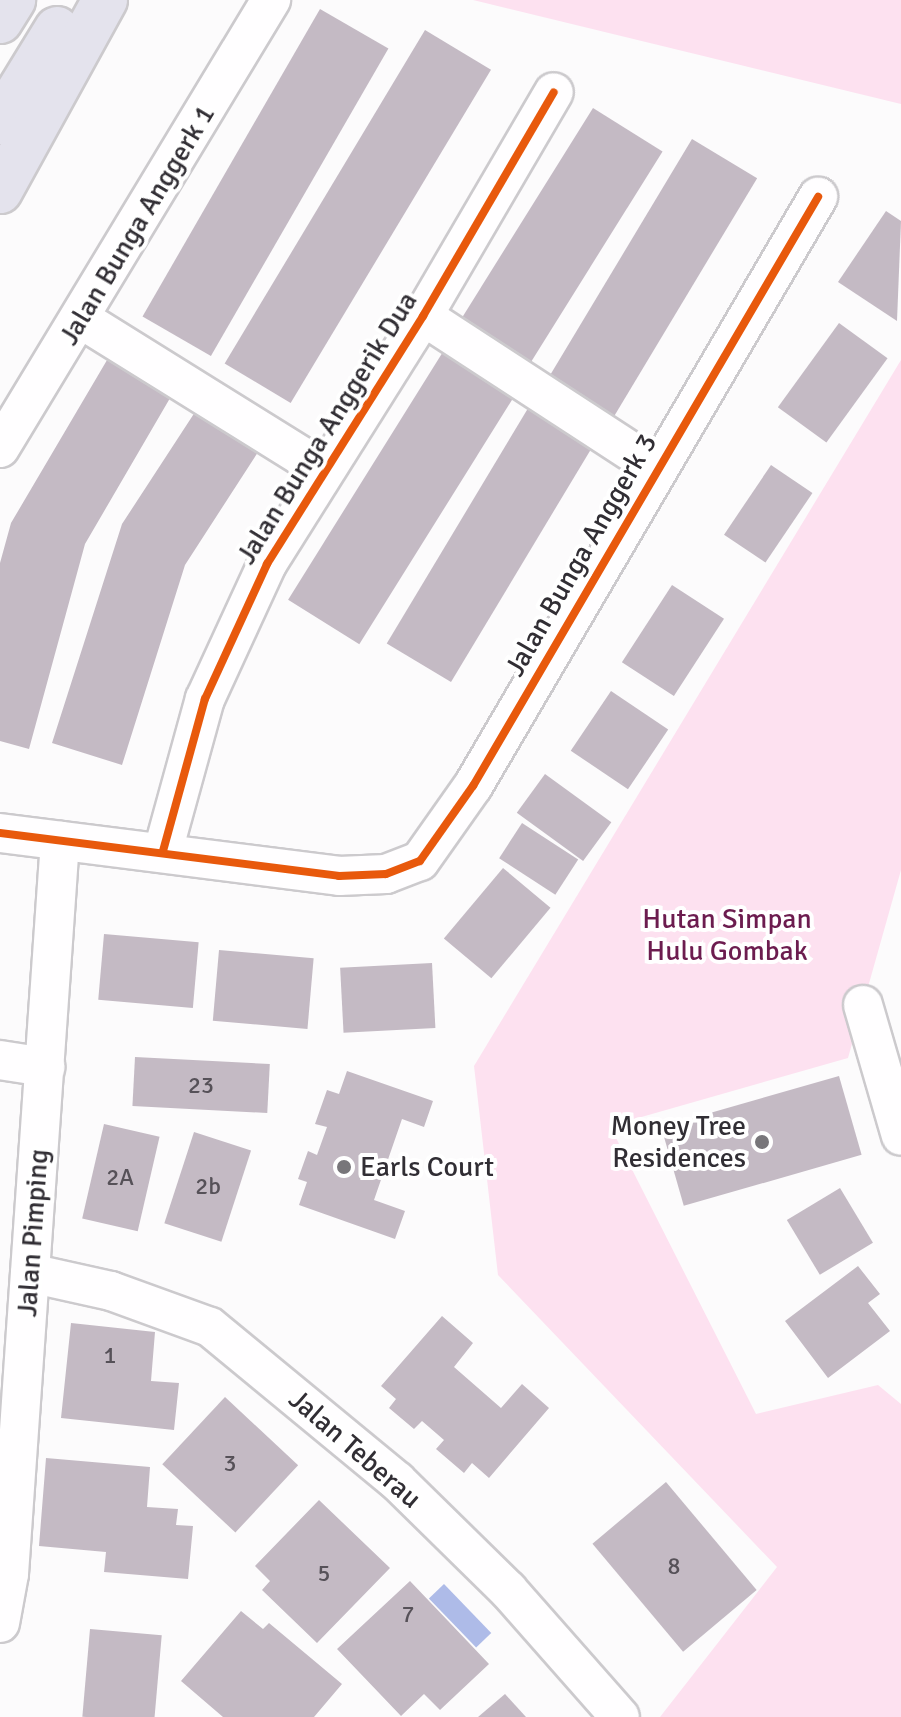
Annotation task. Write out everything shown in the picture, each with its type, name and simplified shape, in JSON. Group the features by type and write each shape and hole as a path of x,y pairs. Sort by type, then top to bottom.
{"highway":[{"path":"0,21 13,0"},
{"path":"0,122 76,0"},
{"path":"0,191 105,0"}],"street":[{"name":"Jalan Bunga Anggerk 1","path":"0,448 81,319 271,0"},
{"name":"Jalan Bunga Anggerik Dua","path":"163,851 205,699 267,564 423,316 554,92"},
{"name":"Jalan Bunga Anggerk 3","path":"0,833 163,851 339,876 386,874 420,861 473,786 656,468 818,197"},
{"path":"423,316 656,468"},
{"path":"81,319 325,471"},
{"name":"Jalan Pimping","path":"0,1623 5,1574 10,1416 30,1273 60,841"},
{"path":"863,1005 901,1136"},
{"path":"0,1060 45,1067"},
{"name":"Jalan Teberau","path":"30,1273 111,1291 210,1327 397,1481 508,1590 620,1717"}],"green space":[{"path":"473,0 901,0 901,104"},
{"name":"Hutan Simpan Hulu Gombak","path":"901,360 901,870 848,1058 610,1126 756,1414 878,1385 901,1404 901,1717 660,1717 777,1567 498,1275 474,1066"}],"water":[{"path":"444,1584 491,1633 476,1648 429,1599"}],"building":[{"path":"320,9 388,48 211,356 143,316"},
{"path":"425,30 491,70 291,403 225,363"},
{"path":"593,108 663,151 529,365 459,322"},
{"path":"692,139 757,178 614,416 549,377"},
{"path":"886,211 901,221 897,321 838,282"},
{"path":"839,323 888,358 826,442 778,407"},
{"path":"446,347 517,392 359,644 288,600"},
{"path":"110,355 173,393 85,544 29,749 0,741 0,563 11,523"},
{"path":"533,400 597,439 451,682 387,643"},
{"path":"197,409 260,449 185,565 122,765 52,743 122,524"},
{"path":"771,465 812,493 765,563 724,535"},
{"path":"672,585 724,619 674,696 622,662"},
{"path":"611,691 668,730 628,789 571,751"},
{"path":"545,774 611,822 583,861 517,813"},
{"path":"522,823 578,859 555,895 499,858"},
{"path":"503,868 550,908 491,978 444,938"},
{"path":"104,934 199,942 193,1008 98,1000"},
{"path":"219,950 314,958 307,1029 213,1021"},
{"path":"432,963 435,1028 344,1033 340,968"},
{"path":"135,1057 270,1064 267,1113 132,1106"},
{"name":"Earls Court","path":"347,1071 433,1101 424,1127 402,1119 374,1200 405,1211 395,1239 299,1205 307,1182 298,1179 308,1151 317,1155 327,1127 315,1124 327,1090 339,1094"},
{"name":"Money Tree Residences","path":"839,1076 862,1155 684,1206 661,1127"},
{"path":"104,1124 160,1137 138,1231 82,1219"},
{"path":"194,1132 251,1151 221,1242 164,1223"},
{"path":"840,1188 873,1243 820,1275 787,1220"},
{"path":"858,1266 880,1294 868,1303 890,1331 828,1378 785,1321"},
{"path":"442,1316 473,1343 454,1367 501,1408 522,1384 549,1408 489,1478 472,1463 464,1473 436,1449 444,1440 422,1421 414,1429 389,1408 396,1399 381,1386"},
{"path":"71,1323 155,1332 151,1381 179,1383 174,1430 61,1418"},
{"path":"225,1397 298,1465 235,1532 162,1464"},
{"path":"46,1458 150,1467 147,1507 178,1509 176,1525 193,1526 188,1579 104,1572 106,1552 39,1546"},
{"path":"666,1482 757,1590 683,1652 592,1544"},
{"path":"319,1500 390,1568 317,1643 262,1590 270,1581 255,1566"},
{"path":"410,1581 489,1664 440,1710 424,1694 401,1716 337,1649"},
{"path":"241,1611 263,1629 269,1623 342,1684 314,1717 223,1717 181,1681"},
{"path":"90,1629 162,1635 155,1717 82,1717"},
{"path":"505,1694 526,1717 478,1717"}],"cycle path":[{"path":"163,851 205,699 267,564 423,316 554,92"},
{"path":"0,833 339,876 386,874 420,861 473,786 818,197"}],"place":[{"name":"Money Tree Residences","path":"762,1142"},
{"name":"Earls Court","path":"344,1167"}]}
